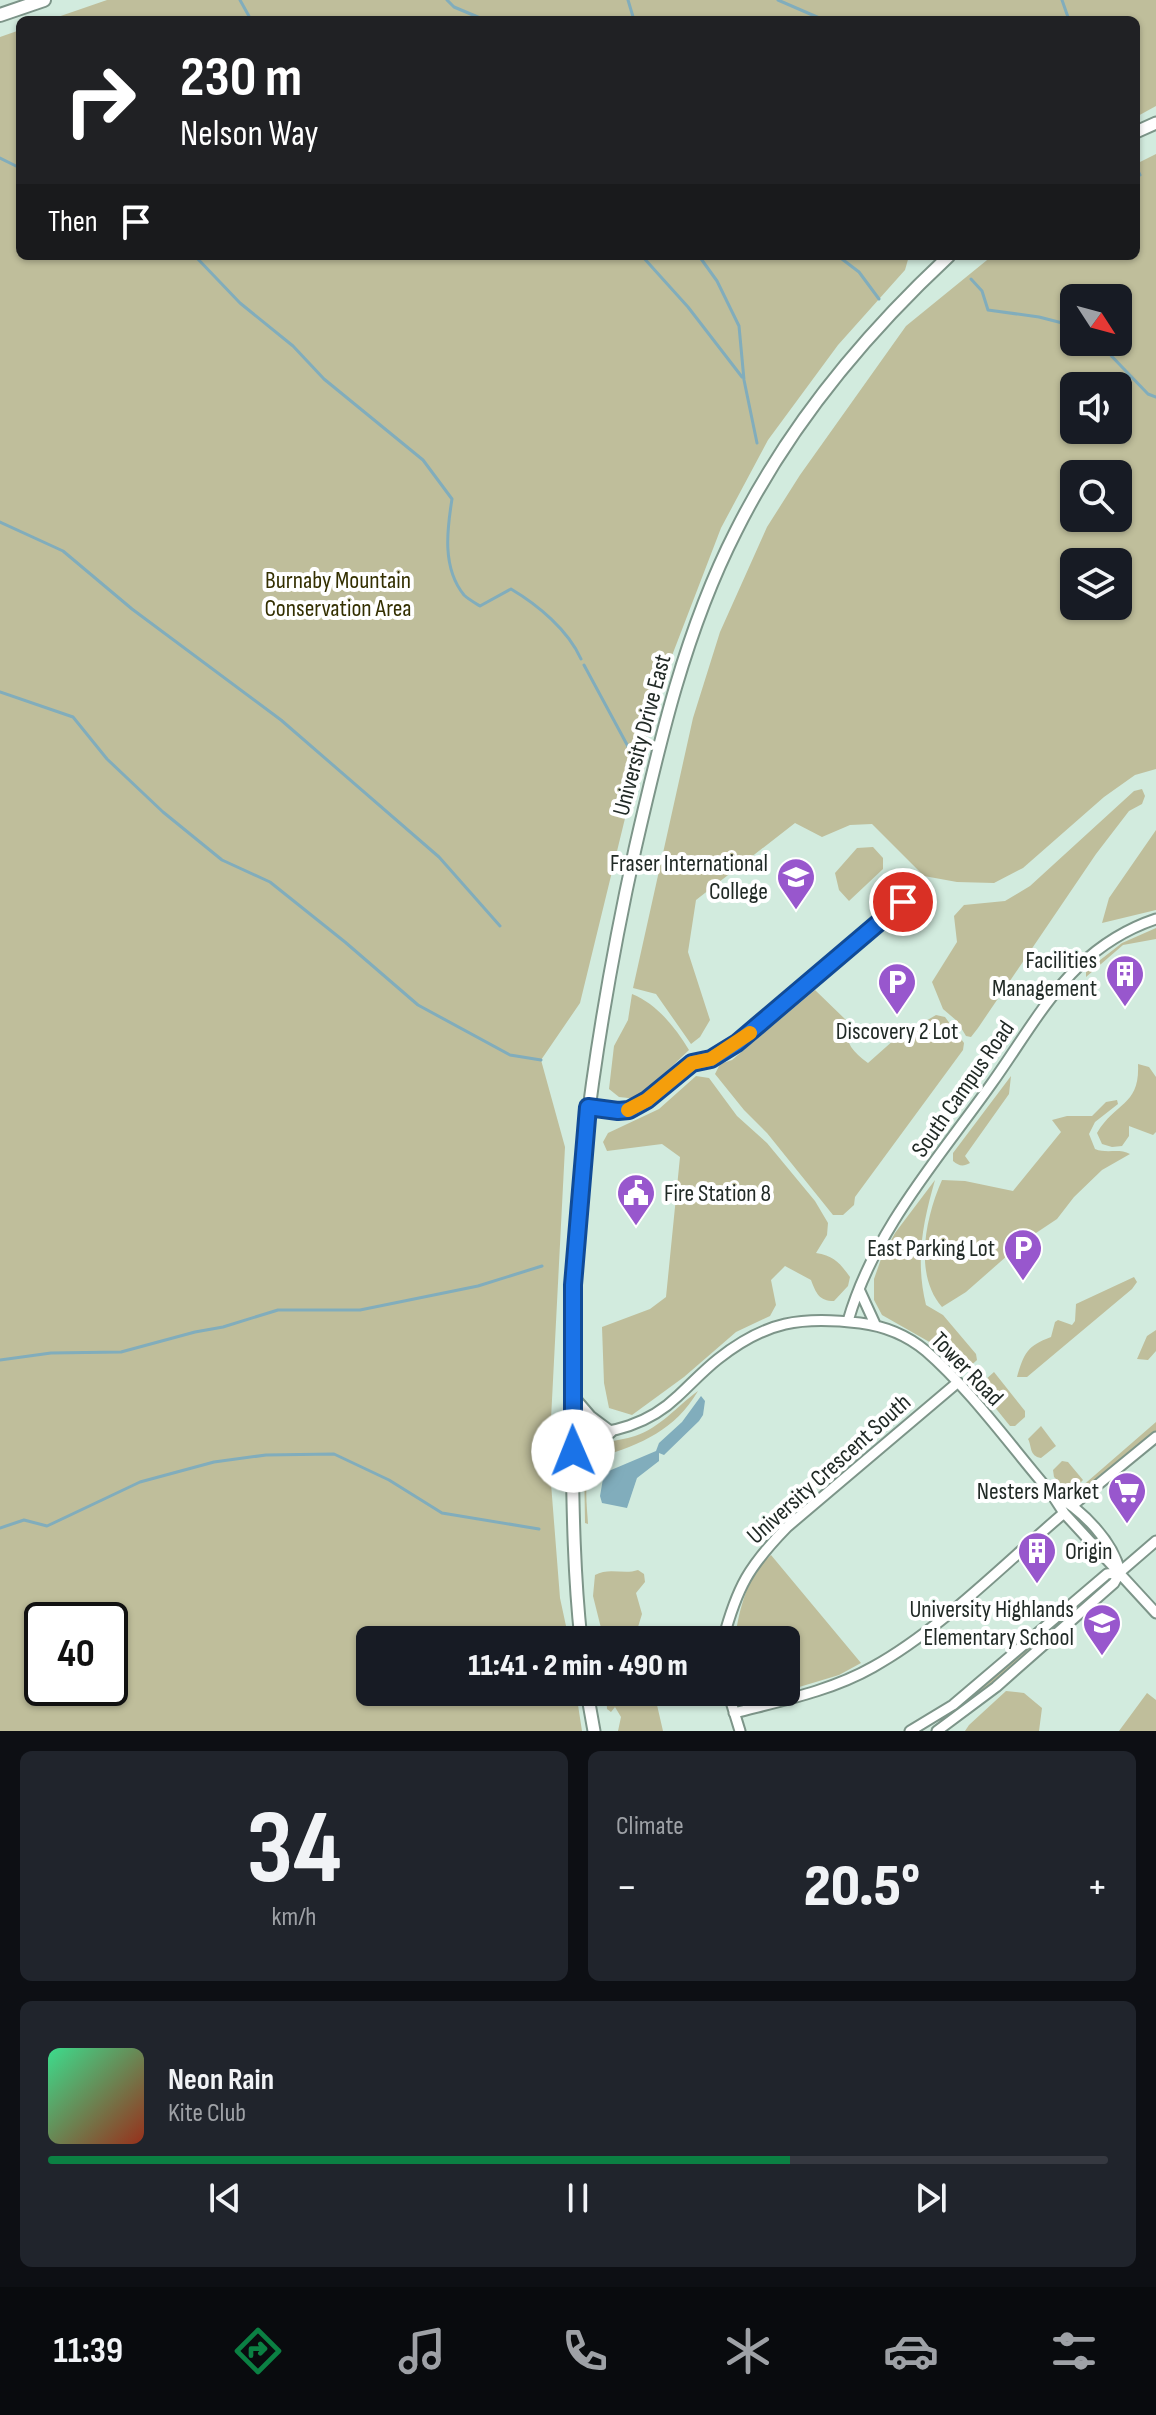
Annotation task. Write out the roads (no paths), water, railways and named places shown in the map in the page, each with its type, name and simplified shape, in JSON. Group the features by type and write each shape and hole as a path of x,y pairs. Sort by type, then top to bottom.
{"main road":[{"path":"0,15 44,0"}],"street":[{"name":"University Drive East","path":"580,1626 572,1537 573,1285 588,1107 611,959 647,795 684,658 711,585 758,489 793,431 834,376 906,296 945,260"},
{"path":"588,1107 629,1110 647,1100 692,1063 711,1059 737,1043 917,891"},
{"name":"South Campus Road","path":"848,1321 859,1289 887,1230 1056,993 1077,968 1117,935 1156,919"},
{"path":"859,1289 875,1324"},
{"name":"Tower Road","path":"572,1436 610,1432 642,1421 664,1408 715,1361 743,1340 762,1331 793,1322 821,1319 875,1324 925,1350 1051,1493 1064,1513 1156,1613"},
{"name":"University Crescent South","path":"727,1626 744,1578 762,1553 787,1527 957,1383"},
{"path":"572,1396 590,1417 610,1432"},
{"path":"1073,1505 1156,1437"},
{"name":"Tower Road","path":"1051,1493 1073,1505 1116,1555 1120,1572"},
{"path":"734,1713 817,1689 871,1668 911,1643 1064,1513"},
{"path":"937,1731 996,1687 1114,1583 1120,1572 1156,1541"},
{"path":"910,1731 953,1705 1107,1574 1120,1572"},
{"path":"590,1706 594,1731"},
{"path":"732,1706 740,1731"}],"water":[{"path":"701,1396 705,1401 703,1415 664,1455 659,1453 659,1461 637,1478 627,1508 602,1503 600,1496 604,1473 656,1451 659,1443 682,1422"}],"waterway":[{"path":"240,0 249,16"},
{"path":"447,0 454,7 475,16"},
{"path":"628,0 633,16"},
{"path":"778,0 815,16"},
{"path":"1062,0 1068,16"},
{"path":"0,158 16,166"},
{"path":"199,260 240,303 293,346 324,379 423,460 452,499 449,561 464,595 480,606 511,589 551,619 581,659"},
{"path":"646,260 688,307 742,377"},
{"path":"702,260 717,281 739,326 744,380 757,443"},
{"path":"843,260 859,272 879,299"},
{"path":"971,279 982,291 988,310 1060,322"},
{"path":"1111,356 1148,394 1156,397"},
{"path":"0,522 63,551 132,609 281,720 439,857 500,926"},
{"path":"584,665 638,765"},
{"path":"0,692 73,717 107,759 163,812 222,860 270,882 418,1005 510,1055 541,1060"},
{"path":"0,1360 51,1353 121,1352 278,1310 360,1310 478,1286 542,1266"},
{"path":"0,1528 24,1520 47,1526 140,1482 214,1462 266,1455 334,1454 389,1480 442,1513 539,1529"}],"place":[{"name":"Fraser International College","path":"796,911"},
{"name":"Facilities Management","path":"1125,1008"},
{"name":"Discovery 2 Lot","path":"897,1016"},
{"name":"Fire Station 8","path":"636,1227"},
{"name":"East Parking Lot","path":"1023,1282"},
{"name":"Nesters Market","path":"1127,1525"},
{"name":"Origin","path":"1037,1585"},
{"name":"University Highlands Elementary School","path":"1102,1657"}],"park label":[{"name":"Burnaby Mountain Conservation Area","path":"338,594"}]}
